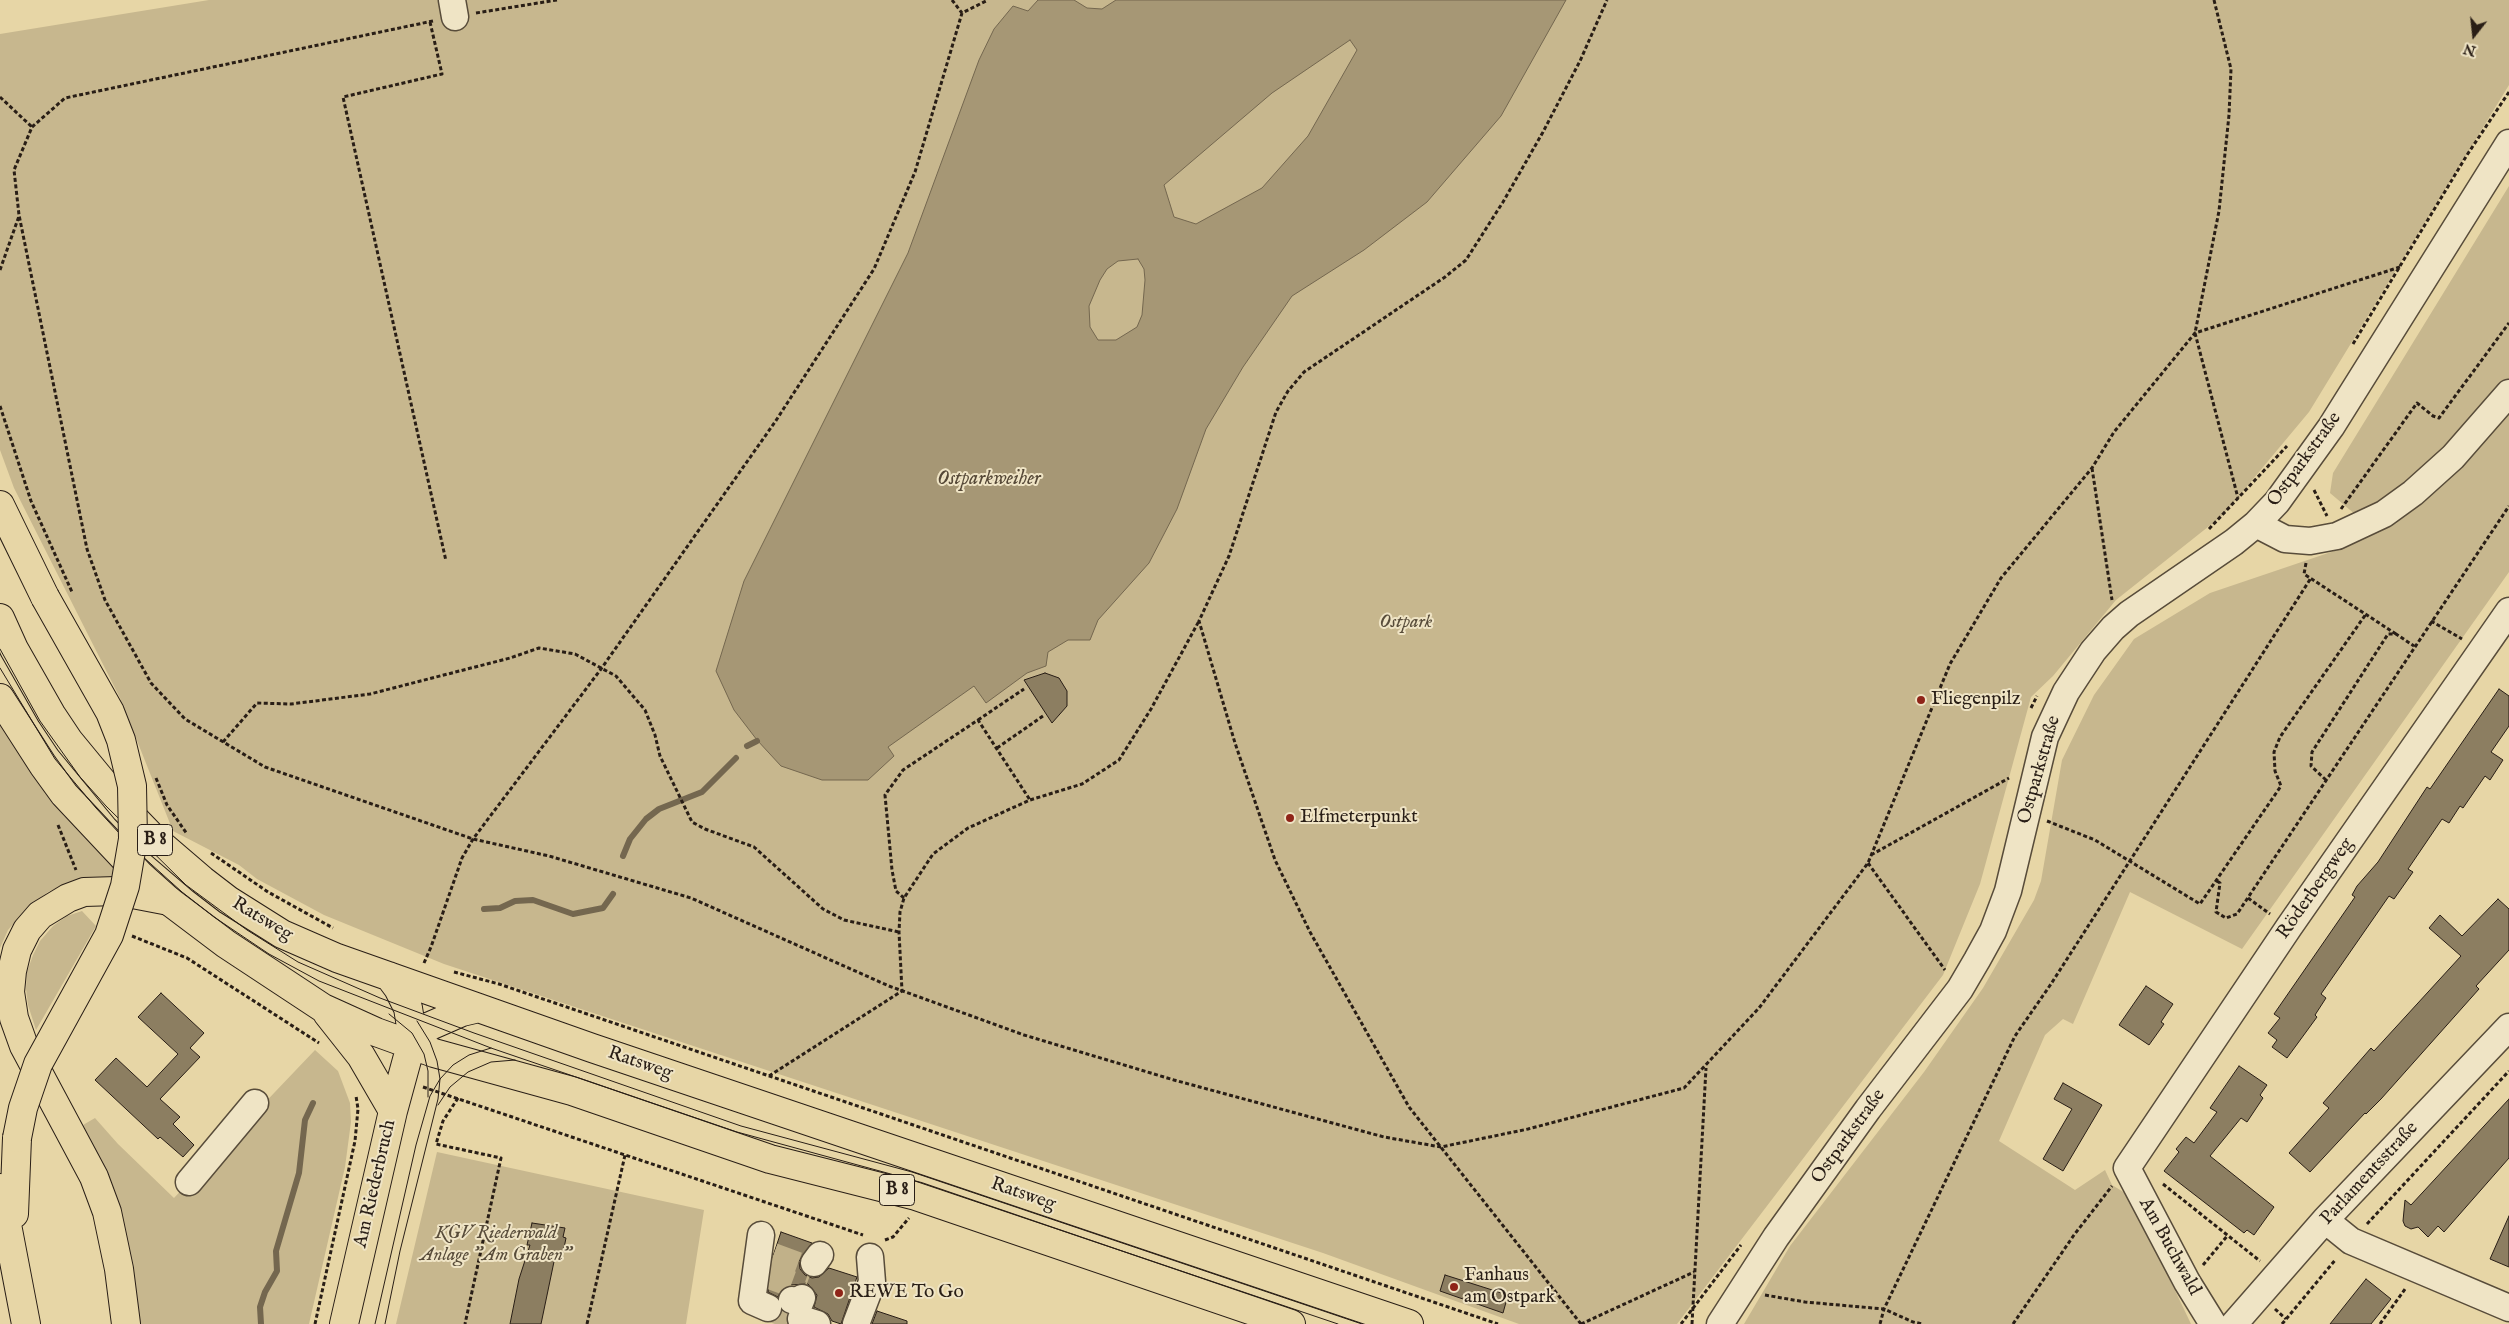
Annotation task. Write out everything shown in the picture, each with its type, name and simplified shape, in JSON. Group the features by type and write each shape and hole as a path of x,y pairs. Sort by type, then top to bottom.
{"main road":[{"path":"0,506 45,597 110,712 121,740 132,786 134,839 125,886 109,935 38,1064 23,1108 18,1138 12,1248"},
{"name":"Ratsweg","path":"0,618 31,680 68,741 125,809 153,838 202,880 261,922 310,947 833,1131 1409,1324"},
{"name":"Ratsweg","path":"0,698 64,794 114,850 169,901 239,953 323,1008 411,1045 460,1061 572,1091 770,1159 916,1196 1292,1324"},
{"path":"126,1324 119,1269 107,1212 94,1177 24,1046 14,1018 10,992 12,971 17,950 27,930 40,915 68,898 84,892 117,891 169,901"},
{"path":"389,976 398,988 408,1008 412,1033 411,1045"},
{"path":"323,1008 361,1056 393,1111"},
{"path":"411,1045 430,1026 462,1012 480,1008"},
{"name":"Am Riederbruch","path":"344,1324 393,1111 411,1045"},
{"path":"0,1188 26,1324"}],"street":[{"name":"Ostparkstraße","path":"1720,1324 1776,1237 1868,1109 1960,989 1977,960 1993,931 2008,890 2048,729 2066,692 2093,651 2129,614 2256,524 2299,475 2509,143"},
{"path":"2256,524 2285,539 2310,541 2338,536 2384,514 2413,494 2453,457 2509,393"},
{"name":"Röderbergweg","path":"2127,1168 2289,927 2502,639 2509,612"},
{"name":"Parlamentsstraße","path":"2234,1324 2325,1220 2509,1026"},
{"path":"189,1182 255,1103"},
{"name":"Am Buchwald","path":"2127,1168 2187,1282 2213,1324"},
{"path":"2325,1220 2351,1241 2509,1308"},
{"path":"856,1324 872,1282 875,1245"}],"path":[{"path":"557,0 454,8 430,21 66,98 32,127 14,170 19,215 87,549 105,600 151,683 185,718 265,767 472,839 549,856 691,898 902,991 1024,1035 1174,1080 1384,1137 1441,1148 1528,1129 1684,1088 1706,1067 1759,1008 1868,863 1950,664 2001,578 2092,468 2114,432 2194,333 2400,267"},
{"path":"952,0 962,13"},
{"path":"424,964 462,858 472,839 601,669 775,422 874,269 915,172 962,13 988,0"},
{"path":"902,991 899,932 904,898 933,854 968,828 1030,800 1082,784 1119,760 1152,709 1199,621 1229,556 1276,412 1288,391 1304,372 1445,278 1466,260 1543,132 1580,61 1607,0"},
{"path":"2214,0 2231,69 2229,115 2219,210 2194,333 2238,498"},
{"path":"430,21 442,74 343,97 446,561"},
{"path":"2350,349 2467,155 2509,92"},
{"path":"0,97 32,127"},
{"path":"0,270 19,215"},
{"path":"2342,506 2417,403 2433,416 2439,418 2509,323"},
{"path":"0,406 31,501 76,600"},
{"path":"2206,532 2287,445"},
{"path":"2092,468 2112,605 2120,599"},
{"path":"2312,488 2329,520"},
{"path":"2217,881 2220,883 2216,912 2226,918 2237,914 2509,506"},
{"path":"2304,574 2414,646"},
{"path":"1880,1324 1884,1309 2015,1036 2051,984 2311,578"},
{"path":"2026,814 2061,825 2095,840 2200,904 2281,786 2275,771 2274,752 2280,737 2366,614"},
{"path":"1199,621 1235,742 1275,860 1310,932 1409,1107 1581,1324 1694,1272"},
{"path":"2431,621 2460,638"},
{"path":"2326,780 2312,766 2312,752 2388,634 2396,634"},
{"path":"223,742 257,703 291,704 370,694 510,658 539,648 576,654 616,676 645,710 655,735 660,756 692,822 705,829 754,847 823,909 844,920 899,932"},
{"path":"904,898 896,890 892,870 885,795 903,770 1024,689"},
{"path":"2030,710 2033,701 2039,694"},
{"path":"997,748 1043,716"},
{"path":"978,720 1030,800"},
{"path":"2008,786 2012,769"},
{"path":"154,774 168,805 190,837"},
{"path":"1871,855 2009,778"},
{"path":"209,852 268,892 336,930"},
{"path":"1868,863 1948,975 1952,966"},
{"path":"2248,898 2269,913"},
{"path":"414,960 433,966"},
{"path":"452,971 499,984 1498,1324"},
{"path":"769,1076 902,991"},
{"path":"1692,1324 1706,1067"},
{"path":"2282,1324 2351,1241 2509,1071"},
{"path":"416,1084 625,1155 875,1245 893,1237 913,1213"},
{"path":"314,1324 355,1141 358,1109 353,1088"},
{"path":"458,1098 443,1122 436,1144 501,1158 465,1324"},
{"path":"587,1324 625,1155"},
{"path":"2014,1324 2074,1235 2127,1168"},
{"path":"2161,1182 2263,1263"},
{"path":"2198,1272 2228,1235"},
{"path":"1681,1324 1746,1239"},
{"path":"2380,1324 2397,1303 2417,1269"},
{"path":"1759,1294 1805,1302 1884,1309 1913,1322 1923,1324"}],"green space":[{"name":"Ostpark","path":"209,0 2509,0 2509,85 2309,412 2223,515 2116,600 2053,676 2031,697 1980,884 1943,975 1677,1324 1519,1324 1323,1253 444,964 324,915 257,879 239,865 173,831 120,698 14,488 0,450 0,34"},
{"path":"2509,186 2509,572 2242,949 2130,892 2073,1024 2063,1019 2045,1035 1999,1141 2075,1190 2105,1170 2112,1185 2130,1196 2191,1324 1744,1324 1790,1246 1924,1072 1983,988 2034,900 2041,881 2062,760 2094,695 2134,639 2210,593 2346,547 2376,532 2330,493 2333,473"},
{"path":"0,716 117,866 114,878 93,877 72,881 48,892 27,908 8,930 0,948"},
{"path":"82,911 96,926 36,1030 28,1005 26,989 27,972 33,955 40,941 53,926 67,916"},
{"path":"315,1050 338,1071 350,1103 351,1122 345,1167 309,1324 139,1324 136,1293 116,1195 83,1125 95,1118 118,1144 174,1198"},
{"name":"KGV Riederwald Anlage \"Am Graben\"","path":"437,1152 704,1210 686,1324 396,1324"}],"water":[{"name":"Ostparkweiher","path":"1038,0 1074,0 1087,8 1102,9 1116,0 1566,0 1501,116 1427,202 1364,250 1292,296 1243,367 1206,429 1177,509 1149,563 1098,620 1090,640 1068,640 1048,652 1046,666 1027,673 986,703 974,686 888,747 894,756 868,780 822,780 781,766 757,740 734,710 716,671 744,581 908,253 979,60 994,29 1013,6 1028,11","holes":["1350,40 1357,50 1308,136 1262,188 1196,224 1174,217 1164,185 1272,93","1138,259 1144,269 1145,280 1142,315 1137,327 1116,340 1098,340 1090,327 1089,306 1100,280 1107,269 1118,261"]}],"building":[{"path":"1045,673 1059,678 1067,691 1067,706 1052,723 1024,680"},
{"path":"2499,689 2509,696 2509,726 2491,752 2503,760 2490,780 2485,776 2463,808 2460,806 2449,823 2442,819 2408,869 2413,872 2394,899 2389,896 2321,994 2326,998 2315,1015 2317,1017 2287,1058 2272,1047 2277,1040 2268,1033 2280,1018 2274,1014 2355,897 2352,895 2357,886 2378,862 2427,787 2430,789"},
{"path":"2498,899 2509,909 2509,950 2476,986 2479,989 2381,1099 2365,1113 2310,1172 2289,1153 2329,1108 2323,1103 2371,1048 2374,1051 2461,956 2429,928 2440,915 2462,936"},
{"path":"2146,986 2173,1004 2161,1022 2164,1024 2149,1045 2119,1025"},
{"path":"161,993 204,1033 190,1048 200,1057 160,1099 180,1117 173,1124 194,1145 183,1157 160,1137 158,1139 95,1080 116,1058 147,1087 178,1054 138,1017"},
{"path":"2239,1066 2267,1085 2260,1095 2263,1098 2247,1122 2241,1118 2210,1156 2274,1207 2254,1235 2247,1230 2244,1233 2164,1171 2179,1152 2176,1149 2186,1137 2194,1143 2217,1112 2210,1108"},
{"path":"2063,1083 2102,1105 2063,1171 2043,1159 2072,1109 2054,1099"},
{"path":"2509,1099 2509,1158 2444,1232 2438,1226 2428,1237 2418,1227 2411,1229 2405,1226 2403,1221 2405,1200 2411,1205"},
{"path":"2509,1216 2509,1267 2490,1259"},
{"path":"532,1223 565,1228 563,1237 566,1238 563,1253 556,1252 541,1324 510,1324 519,1279 530,1245 527,1245"},
{"path":"781,1232 812,1243 799,1261 800,1269 805,1275 812,1278 819,1277 829,1268 857,1277 841,1324 832,1321 828,1314 814,1307 817,1295 808,1284 789,1285 782,1289 778,1297 768,1292 773,1256"},
{"path":"1445,1275 1508,1295 1503,1313 1440,1291"},
{"path":"2366,1279 2391,1299 2371,1324 2330,1324"},
{"path":"877,1311 907,1321 907,1324 872,1324"}],"waterway":[{"path":"747,746 757,741"},
{"path":"623,856 630,839 646,819 659,809 702,792 736,758"},
{"path":"484,909 500,908 515,901 533,900 573,914 603,908 613,894"},
{"path":"261,1324 260,1307 265,1292 277,1271 276,1251 299,1173 305,1120 313,1103"}],"tunnel":[{"path":"773,1256 811,1270"},
{"path":"767,1275 805,1289"},
{"path":"768,1308 801,1319"}],"tram line":[{"path":"0,649 40,721 80,777 106,806 186,885 247,930 298,962 380,998 474,1033 741,1126 912,1172 1362,1324"},
{"path":"0,668 55,759 131,846 182,892 214,917 269,954 319,981 491,1048 737,1132 909,1179 1338,1324"},
{"path":"389,1014 412,1033 424,1054 428,1071 428,1097"},
{"path":"385,1324 400,1251 438,1099 440,1079 437,1061 430,1042 417,1021"},
{"path":"375,1324 416,1145 430,1096 440,1079 453,1065 469,1055 491,1048"},
{"path":"438,1105 450,1087 468,1072 491,1062 515,1060"}],"place":[{"name":"Fliegenpilz","path":"1921,700"},
{"name":"Elfmeterpunkt","path":"1290,818"},
{"name":"Fanhaus am Ostpark","path":"1454,1287"},
{"name":"REWE To Go","path":"839,1293"}]}
